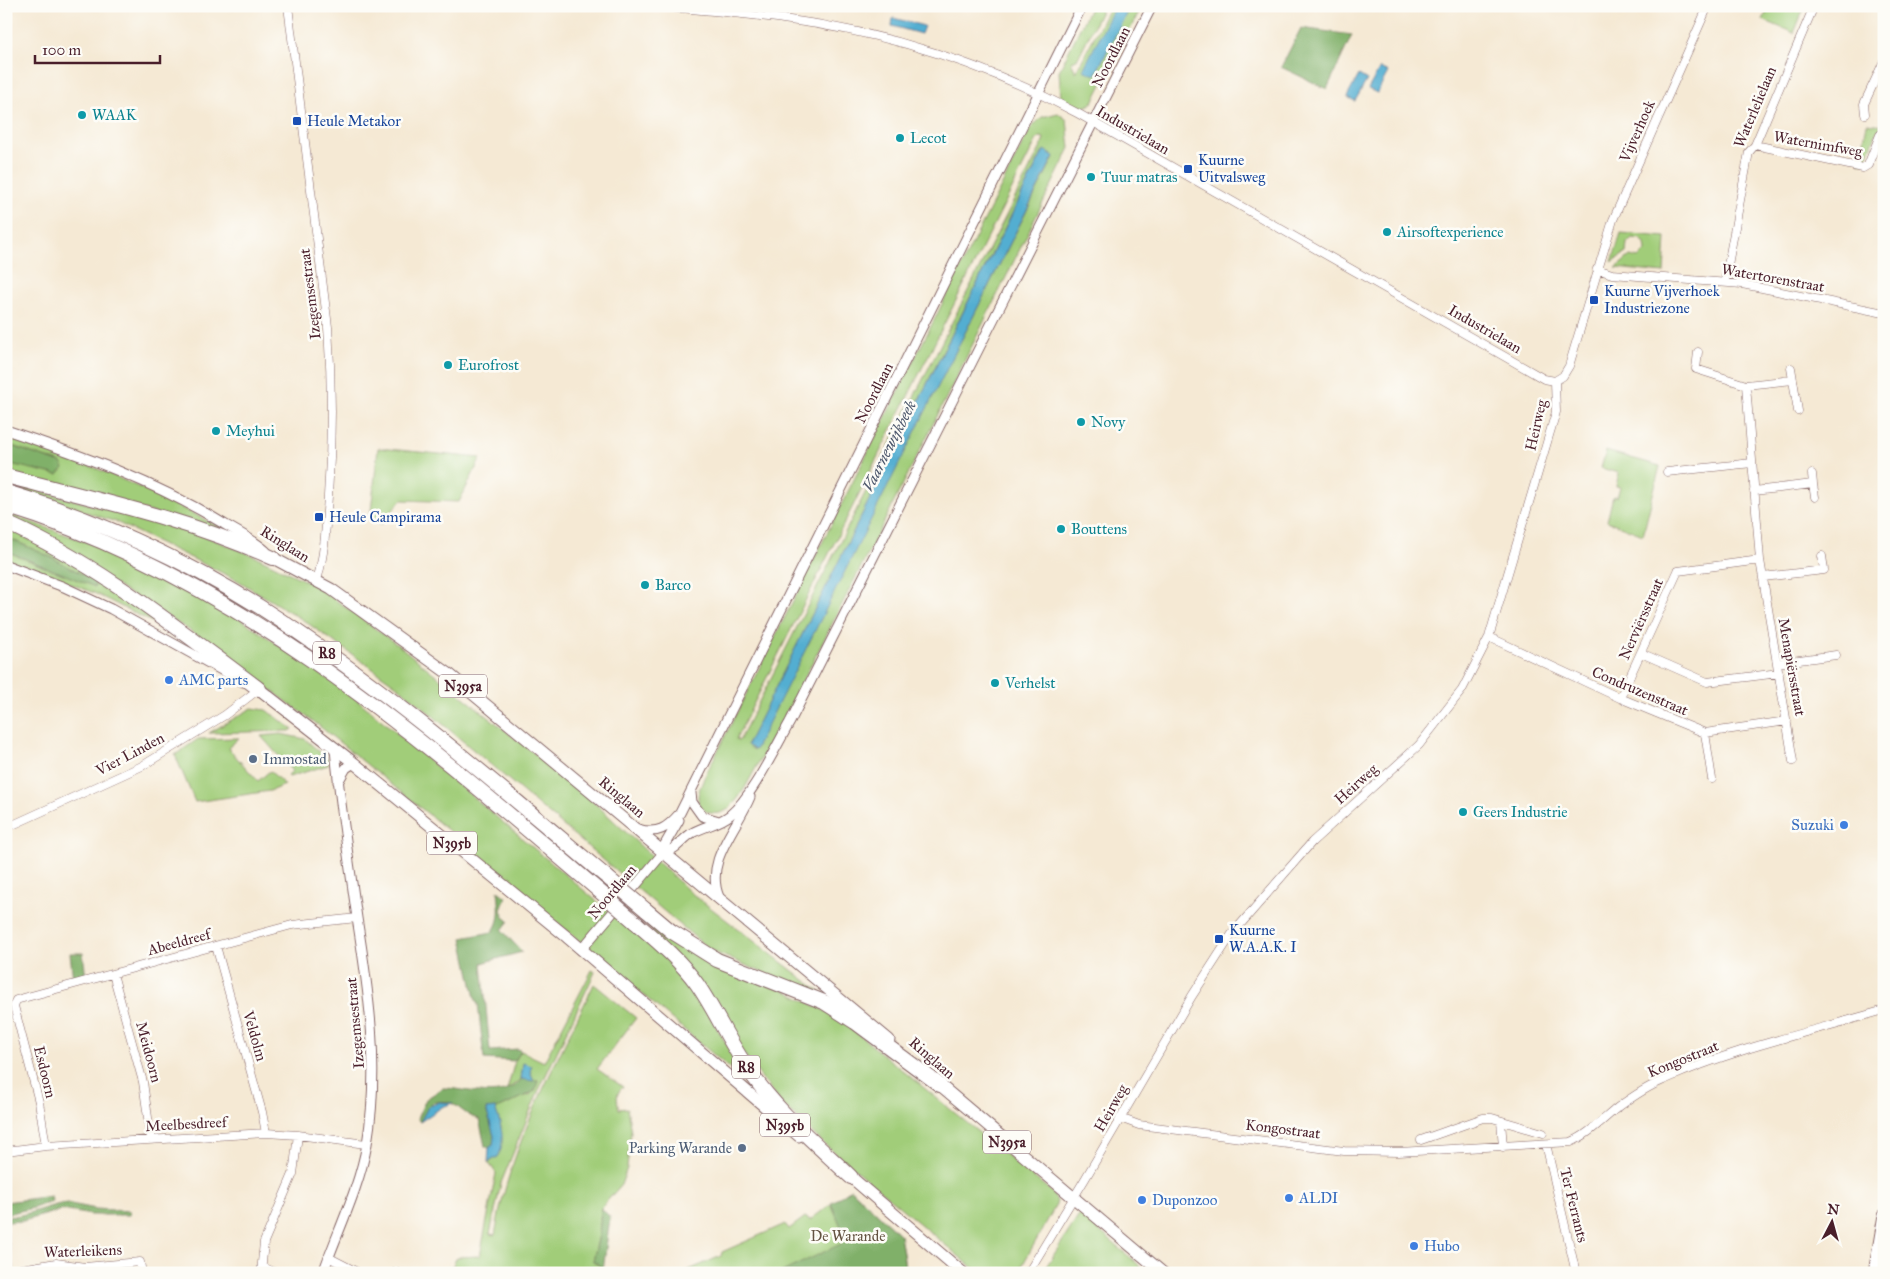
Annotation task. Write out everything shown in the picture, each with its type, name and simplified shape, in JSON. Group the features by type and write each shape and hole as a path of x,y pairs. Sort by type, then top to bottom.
{"highway":[{"path":"6,476 148,512 224,536 273,558"},
{"name":"R8","path":"6,492 115,532 205,576 259,607 369,683 447,743 671,931 718,960 824,1002 855,1022 940,1085"},
{"name":"R8","path":"6,506 61,524 131,554 206,593 281,639 401,725 660,943 696,984 745,1066 764,1091 786,1116 851,1177"},
{"path":"6,523 72,557 112,582 259,690"}],"main road":[{"name":"Ringlaan","path":"273,558 317,580 449,674 882,1034 1163,1273"},
{"name":"N395b","path":"259,690 354,763 581,950 784,1124 851,1177 964,1273"},
{"path":"1878,1270 1884,1215"}],"street":[{"name":"Izegemsestraat","path":"288,6 328,327 331,368 332,434 323,555 317,580"},
{"name":"Industrielaan","path":"658,6 708,8 785,19 880,37 923,49 1038,94 1093,123 1544,379 1556,382"},
{"name":"Noordlaan","path":"581,950 664,852 664,846 676,826 680,813 736,698 1082,6"},
{"name":"Noordlaan","path":"664,852 670,852 692,833 719,821 733,811 752,787 795,713 1152,6"},
{"name":"Vijverhoek","path":"1597,269 1613,220 1708,6"},
{"name":"Waterlelielaan","path":"1725,281 1749,152 1754,145 1814,6"},
{"path":"1865,114 1864,104 1884,61"},
{"name":"Waternimfweg","path":"1754,145 1863,168 1868,165 1880,135 1884,131"},
{"name":"Watertorenstraat","path":"1597,269 1612,274 1725,281 1884,313"},
{"name":"Heirweg","path":"1028,1273 1192,996 1232,934 1312,842 1419,745 1462,690 1489,637 1556,412 1556,382 1564,376 1569,366 1597,269"},
{"path":"1698,352 1696,369 1746,385 1793,380"},
{"path":"1791,368 1798,411"},
{"name":"Menapiërsstraat","path":"1746,385 1760,560 1793,761"},
{"name":"Ringlaan","path":"6,430 105,465 173,496 261,546 273,558"},
{"path":"1667,472 1752,463"},
{"path":"1812,474 1815,497"},
{"path":"1754,490 1813,484"},
{"path":"1763,577 1824,570 1822,556"},
{"name":"Nerviërsstraat","path":"1620,698 1678,571 1760,560"},
{"name":"N395b","path":"6,565 64,586 111,609 227,676 259,690"},
{"name":"Condruzenstraat","path":"1489,637 1620,698 1705,733"},
{"path":"1641,653 1707,682 1779,672"},
{"path":"1777,663 1836,655"},
{"name":"Vier Linden","path":"6,828 142,766 226,715 259,690"},
{"path":"1712,779 1705,733 1787,721"},
{"name":"Izegemsestraat","path":"323,1273 353,1197 366,1144 372,1102 374,1048 335,748"},
{"path":"338,782 346,768 354,763"},
{"name":"Noordlaan","path":"720,900 715,889 714,868 749,799 752,787"},
{"path":"691,792 692,802 702,816 719,821"},
{"name":"Noordlaan","path":"637,829 648,832 660,831 669,826 680,813"},
{"name":"Abeeldreef","path":"14,1006 16,1000 292,925 357,918"},
{"name":"Veldolm","path":"216,946 262,1112 266,1134"},
{"name":"Meidoorn","path":"114,974 143,1082 151,1139"},
{"name":"Esdoorn","path":"14,1006 39,1102 46,1146"},
{"name":"Kongostraat","path":"1120,1118 1139,1125 1344,1151 1399,1152 1571,1142 1581,1138 1618,1107 1643,1090 1665,1079 1710,1061 1884,1010"},
{"path":"1421,1140 1483,1118 1501,1120 1543,1133"},
{"path":"1501,1120 1503,1147"},
{"name":"Meelbesdreef","path":"6,1151 46,1146 151,1139 266,1134 298,1135 366,1144"},
{"path":"276,1273 262,1270 264,1242 293,1174 298,1135"},
{"name":"Ter Ferrants","path":"1546,1144 1576,1273"},
{"path":"328,1257 359,1273"},
{"name":"Waterleikens","path":"16,1270 56,1263 85,1267 140,1262 142,1273"}],"green space":[{"path":"1091,6 1101,6 1101,11 1078,58 1071,62 1076,72 1110,6 1115,6 1142,6 1093,102 1085,107 1081,107 1061,98 1059,71","holes":["1115,6 1126,13 1095,75"]},
{"path":"1769,6 1805,6 1794,33 1763,20"},
{"path":"1301,28 1352,35 1327,89 1281,67"},
{"path":"1058,113 1067,120 1070,148 877,536 775,734 737,799 724,812 709,812 701,807 698,797 704,778 1030,129 1042,117","holes":["1040,137 1044,138 1042,145 739,741 736,739 1037,139","1043,151 1054,157 754,750 747,745"]},
{"path":"1867,123 1883,125 1878,130 1865,162 1860,164"},
{"path":"1621,233 1666,237 1664,273 1616,268 1630,256 1639,258 1646,251 1645,244 1641,239 1632,238 1627,243 1626,253 1612,262"},
{"path":"6,436 65,456 123,480 235,535 6,472 6,463 28,467 61,463 6,444"},
{"path":"6,444 61,463 64,468 58,475 6,463"},
{"path":"378,448 481,458 459,502 401,500 382,524 370,520"},
{"path":"1606,451 1660,466 1643,535 1607,521 1613,496 1617,497 1620,487 1616,486 1619,473 1601,468"},
{"path":"15,484 202,535 259,558 316,586 402,648 585,794 690,892 836,1004 710,950 400,688 303,620 237,580 116,522 15,489"},
{"path":"6,513 89,543 235,615 354,697 681,972 695,991 752,1087 448,830 313,721 189,630 6,518"},
{"path":"6,528 73,565 180,636 94,593 6,559 6,551 49,569 95,582 53,558 6,537"},
{"path":"6,537 53,558 91,579 95,582 95,587 6,551"},
{"path":"252,708 266,710 293,729 290,731 209,733"},
{"path":"281,734 305,739 329,760 328,765 289,777 288,775 292,771 261,736"},
{"path":"239,738 228,748 258,781 270,771 285,785 270,791 195,802 175,755 198,739"},
{"path":"498,891 506,897 501,910 504,917 509,921 502,930 522,952 482,963 490,1051 518,1049 521,1051 515,1061 484,1059 478,1004 475,998 462,938 492,932 499,917"},
{"path":"651,922 837,1017 1052,1192 1057,1201 1056,1205 1018,1273 979,1273 823,1143 779,1101 648,926"},
{"path":"70,953 83,953 86,977 73,980"},
{"path":"592,970 595,972 538,1092 501,1183 490,1234 495,1235 511,1169 522,1138 594,984 636,1018 597,1069 623,1087 617,1097 619,1109 627,1108 631,1132 627,1168 621,1185 601,1208 599,1235 593,1261 603,1271 609,1273 449,1273 457,1257 480,1256 496,1173 488,1162 492,1161 501,1127 495,1108 530,1095 538,1080 534,1081 530,1071 523,1063 521,1079 507,1090 515,1061 521,1051 544,1062"},
{"path":"521,1079 538,1080 535,1091 500,1108 486,1109 494,1136 493,1145 489,1148 485,1146 479,1119 472,1117 452,1104 440,1101 432,1103 420,1122 417,1118 426,1099 443,1088 485,1092 505,1091"},
{"name":"De Warande","path":"851,1189 900,1235 906,1273 682,1273 721,1256 722,1252 785,1224 789,1229 805,1217 810,1220"},
{"path":"851,1189 900,1235 906,1273 780,1273 847,1241 831,1203"},
{"path":"51,1196 52,1201 34,1208 6,1214 6,1202"},
{"path":"66,1203 96,1209 130,1211 130,1215 91,1215 62,1210 23,1221 6,1222 6,1217"},
{"path":"601,1208 610,1217 603,1271 593,1261 599,1235"},
{"path":"1080,1214 1148,1273 1042,1273"},
{"path":"6,1229 14,1273 6,1273"}],"water":[{"path":"1115,6 1127,12 1095,75 1083,70"},
{"path":"893,18 924,26 921,34 892,26"},
{"path":"1380,68 1388,72 1377,93 1368,89"},
{"path":"1359,75 1367,80 1355,101 1347,97"},
{"path":"1044,150 1054,156 755,750 747,745"},
{"path":"523,1063 532,1066 530,1071 534,1081 521,1079"},
{"path":"439,1102 453,1103 442,1107 420,1122 428,1107"},
{"path":"495,1108 501,1126 502,1145 498,1157 488,1162 489,1148 493,1145 494,1136 486,1109"}],"waterway":[{"path":"591,1267 600,1273"}],"place":[{"name":"WAAK","path":"82,115"},
{"name":"Heule Metakor","path":"297,121"},
{"name":"Lecot","path":"900,138"},
{"name":"Kuurne Uitvalsweg","path":"1188,169"},
{"name":"Tuur matras","path":"1091,177"},
{"name":"Airsoftexperience","path":"1387,232"},
{"name":"Kuurne Vijverhoek Industriezone","path":"1594,300"},
{"name":"Eurofrost","path":"448,365"},
{"name":"Novy","path":"1081,422"},
{"name":"Meyhui","path":"216,431"},
{"name":"Heule Campirama","path":"319,517"},
{"name":"Bouttens","path":"1061,529"},
{"name":"Barco","path":"645,585"},
{"name":"AMC parts","path":"169,680"},
{"name":"Verhelst","path":"995,683"},
{"name":"Immostad","path":"253,759"},
{"name":"Geers Industrie","path":"1463,812"},
{"name":"Suzuki","path":"1844,825"},
{"name":"Kuurne W.A.A.K. I","path":"1219,939"},
{"name":"Parking Warande","path":"742,1148"},
{"name":"ALDI","path":"1289,1198"},
{"name":"Duponzoo","path":"1142,1200"},
{"name":"Hubo","path":"1414,1246"}],"water label":[{"name":"Vaarnewijkbeek","path":"889,446"}]}
